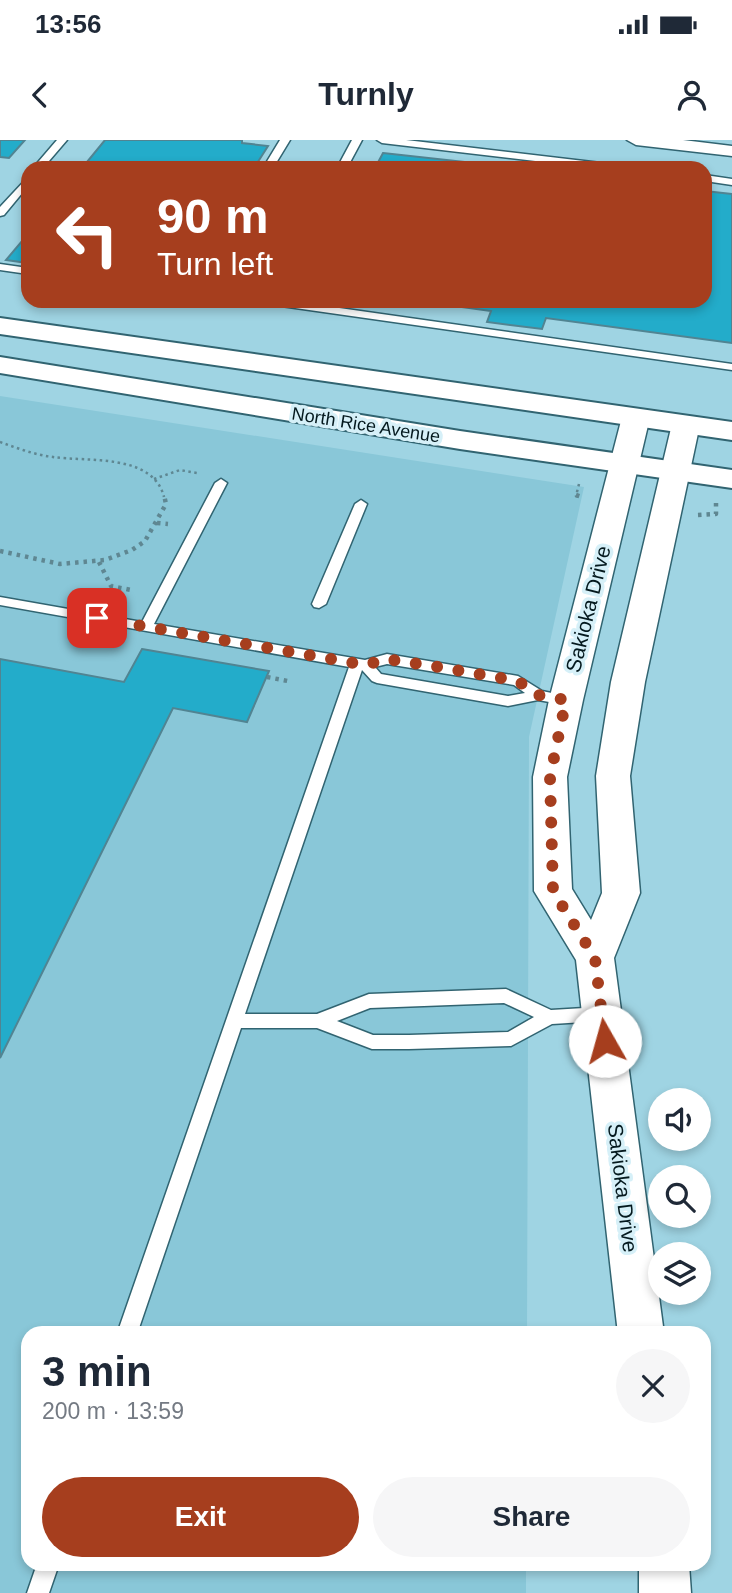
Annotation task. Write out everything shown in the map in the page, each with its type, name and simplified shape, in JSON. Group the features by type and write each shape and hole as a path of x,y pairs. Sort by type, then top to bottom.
{"highway":[{"path":"0,326 732,431"},
{"name":"North Rice Avenue","path":"0,365 732,479"}],"street":[{"path":"636,140 732,151"},
{"name":"Sakioka Drive","path":"636,417 552,697 550,777 553,891 595,958 640,1326"},
{"name":"Sakioka Drive","path":"595,958 621,893 613,776 628,682 686,424"},
{"path":"664,1571 665,1593"}],"lane":[{"path":"44,161 62,140"},
{"path":"272,161 285,140"},
{"path":"346,161 357,140"},
{"path":"382,140 559,161"},
{"path":"712,179 732,182"},
{"path":"0,214 21,188"},
{"path":"0,267 21,270"},
{"path":"316,308 732,367"},
{"path":"146,626 221,483"},
{"path":"319,604 361,504"},
{"path":"0,601 361,665 387,659 518,681 552,697"},
{"path":"361,665 377,678 508,701 552,697"},
{"path":"130,1326 234,1021 361,665"},
{"path":"234,1021 318,1021 369,1002 506,996 549,1017"},
{"path":"318,1021 372,1042 409,1042 511,1039 549,1017 602,1014"},
{"path":"38,1593 46,1571"}],"path":[{"path":"0,442 42,455 117,462 134,467 153,479 166,498 166,504 142,544 99,562 45,565 0,551"},
{"path":"153,479 180,470 197,473"},
{"path":"156,523 168,524"},
{"path":"99,562 111,586 131,590"},
{"path":"267,677 288,681"}],"shaded area":[{"path":"0,396 584,487 529,737 527,1326 21,1326 21,1571 526,1571 526,1593 0,1593"}],"building":[{"path":"0,140 25,140 9,158 0,157"},
{"path":"105,140 242,140 242,143 268,146 258,161 88,161"},
{"path":"383,153 456,161 379,161"},
{"path":"712,192 732,194 732,343 546,318 542,329 487,322 491,311 469,308 712,308"},
{"path":"21,242 21,262 6,260"},
{"path":"142,649 269,671 247,722 173,708 0,1058 0,659 124,682"}],"route":[{"path":"97,618 365,665 387,659 518,681 538,695 566,700 550,777 553,891 595,958 605,1041"}]}
